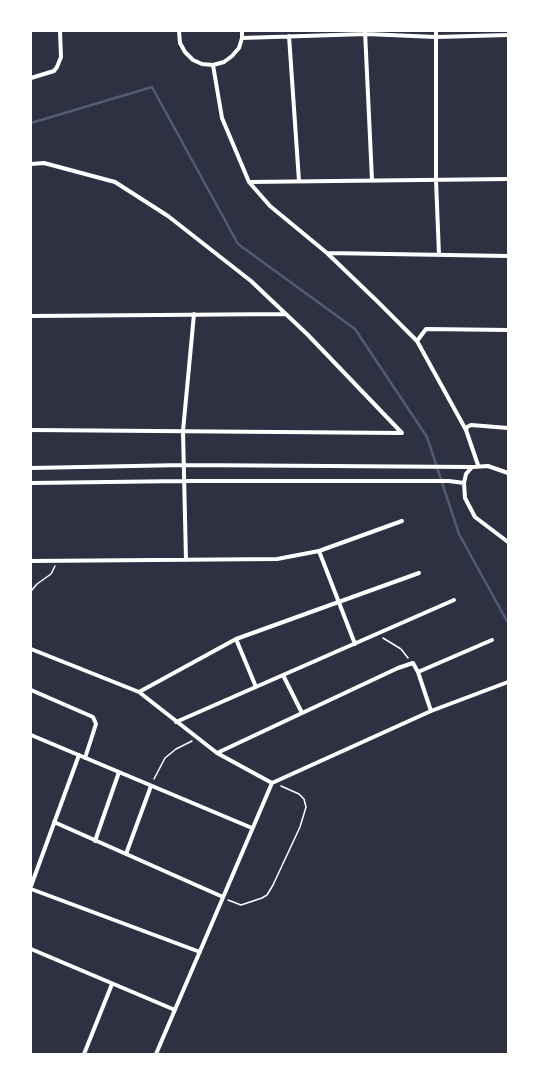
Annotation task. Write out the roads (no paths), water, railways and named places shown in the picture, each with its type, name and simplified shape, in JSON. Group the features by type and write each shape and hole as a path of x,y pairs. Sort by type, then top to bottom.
{"street":[{"path":"31,78 54,71 57,67 61,57 60,31"},
{"path":"178,31 180,43 185,52 193,60 202,64 213,65 224,62 239,48 242,38 242,31"},
{"path":"436,31 436,180 439,255"},
{"path":"242,38 366,32 436,37 508,35"},
{"path":"366,32 372,180"},
{"path":"289,36 299,181"},
{"path":"213,65 222,118 249,182 270,206 326,253 417,341 466,430 478,465"},
{"path":"31,164 44,163 115,182 168,216 251,281 308,335 402,433 31,430"},
{"path":"249,182 508,179"},
{"path":"326,253 508,256"},
{"path":"186,560 183,431 194,314"},
{"path":"31,316 285,314"},
{"path":"417,341 426,329 508,330"},
{"path":"466,430 468,425 508,428"},
{"path":"31,468 184,465 472,467 478,465 488,466 508,473"},
{"path":"472,467 466,474 464,483 465,498 475,517 508,542"},
{"path":"31,483 184,481 449,481 464,483"},
{"path":"31,561 276,559 319,551 402,521"},
{"path":"319,551 355,644"},
{"path":"139,692 236,639 418,573"},
{"path":"176,722 454,600"},
{"path":"236,639 256,687"},
{"path":"418,672 492,640"},
{"path":"31,649 139,692 217,753 272,782"},
{"path":"217,753 398,668 413,663 418,672 431,711"},
{"path":"283,675 302,713"},
{"path":"156,1054 272,782 431,711 508,682"},
{"path":"31,690 93,717 96,724 85,758"},
{"path":"31,735 252,828"},
{"path":"31,886 79,755"},
{"path":"95,841 119,772"},
{"path":"126,854 152,786"},
{"path":"54,822 223,897"},
{"path":"31,889 200,952"},
{"path":"31,950 175,1010"},
{"path":"84,1054 112,984"}],"waterway":[{"path":"31,123 152,87 238,244 355,329 427,437 459,534 508,623"}]}
